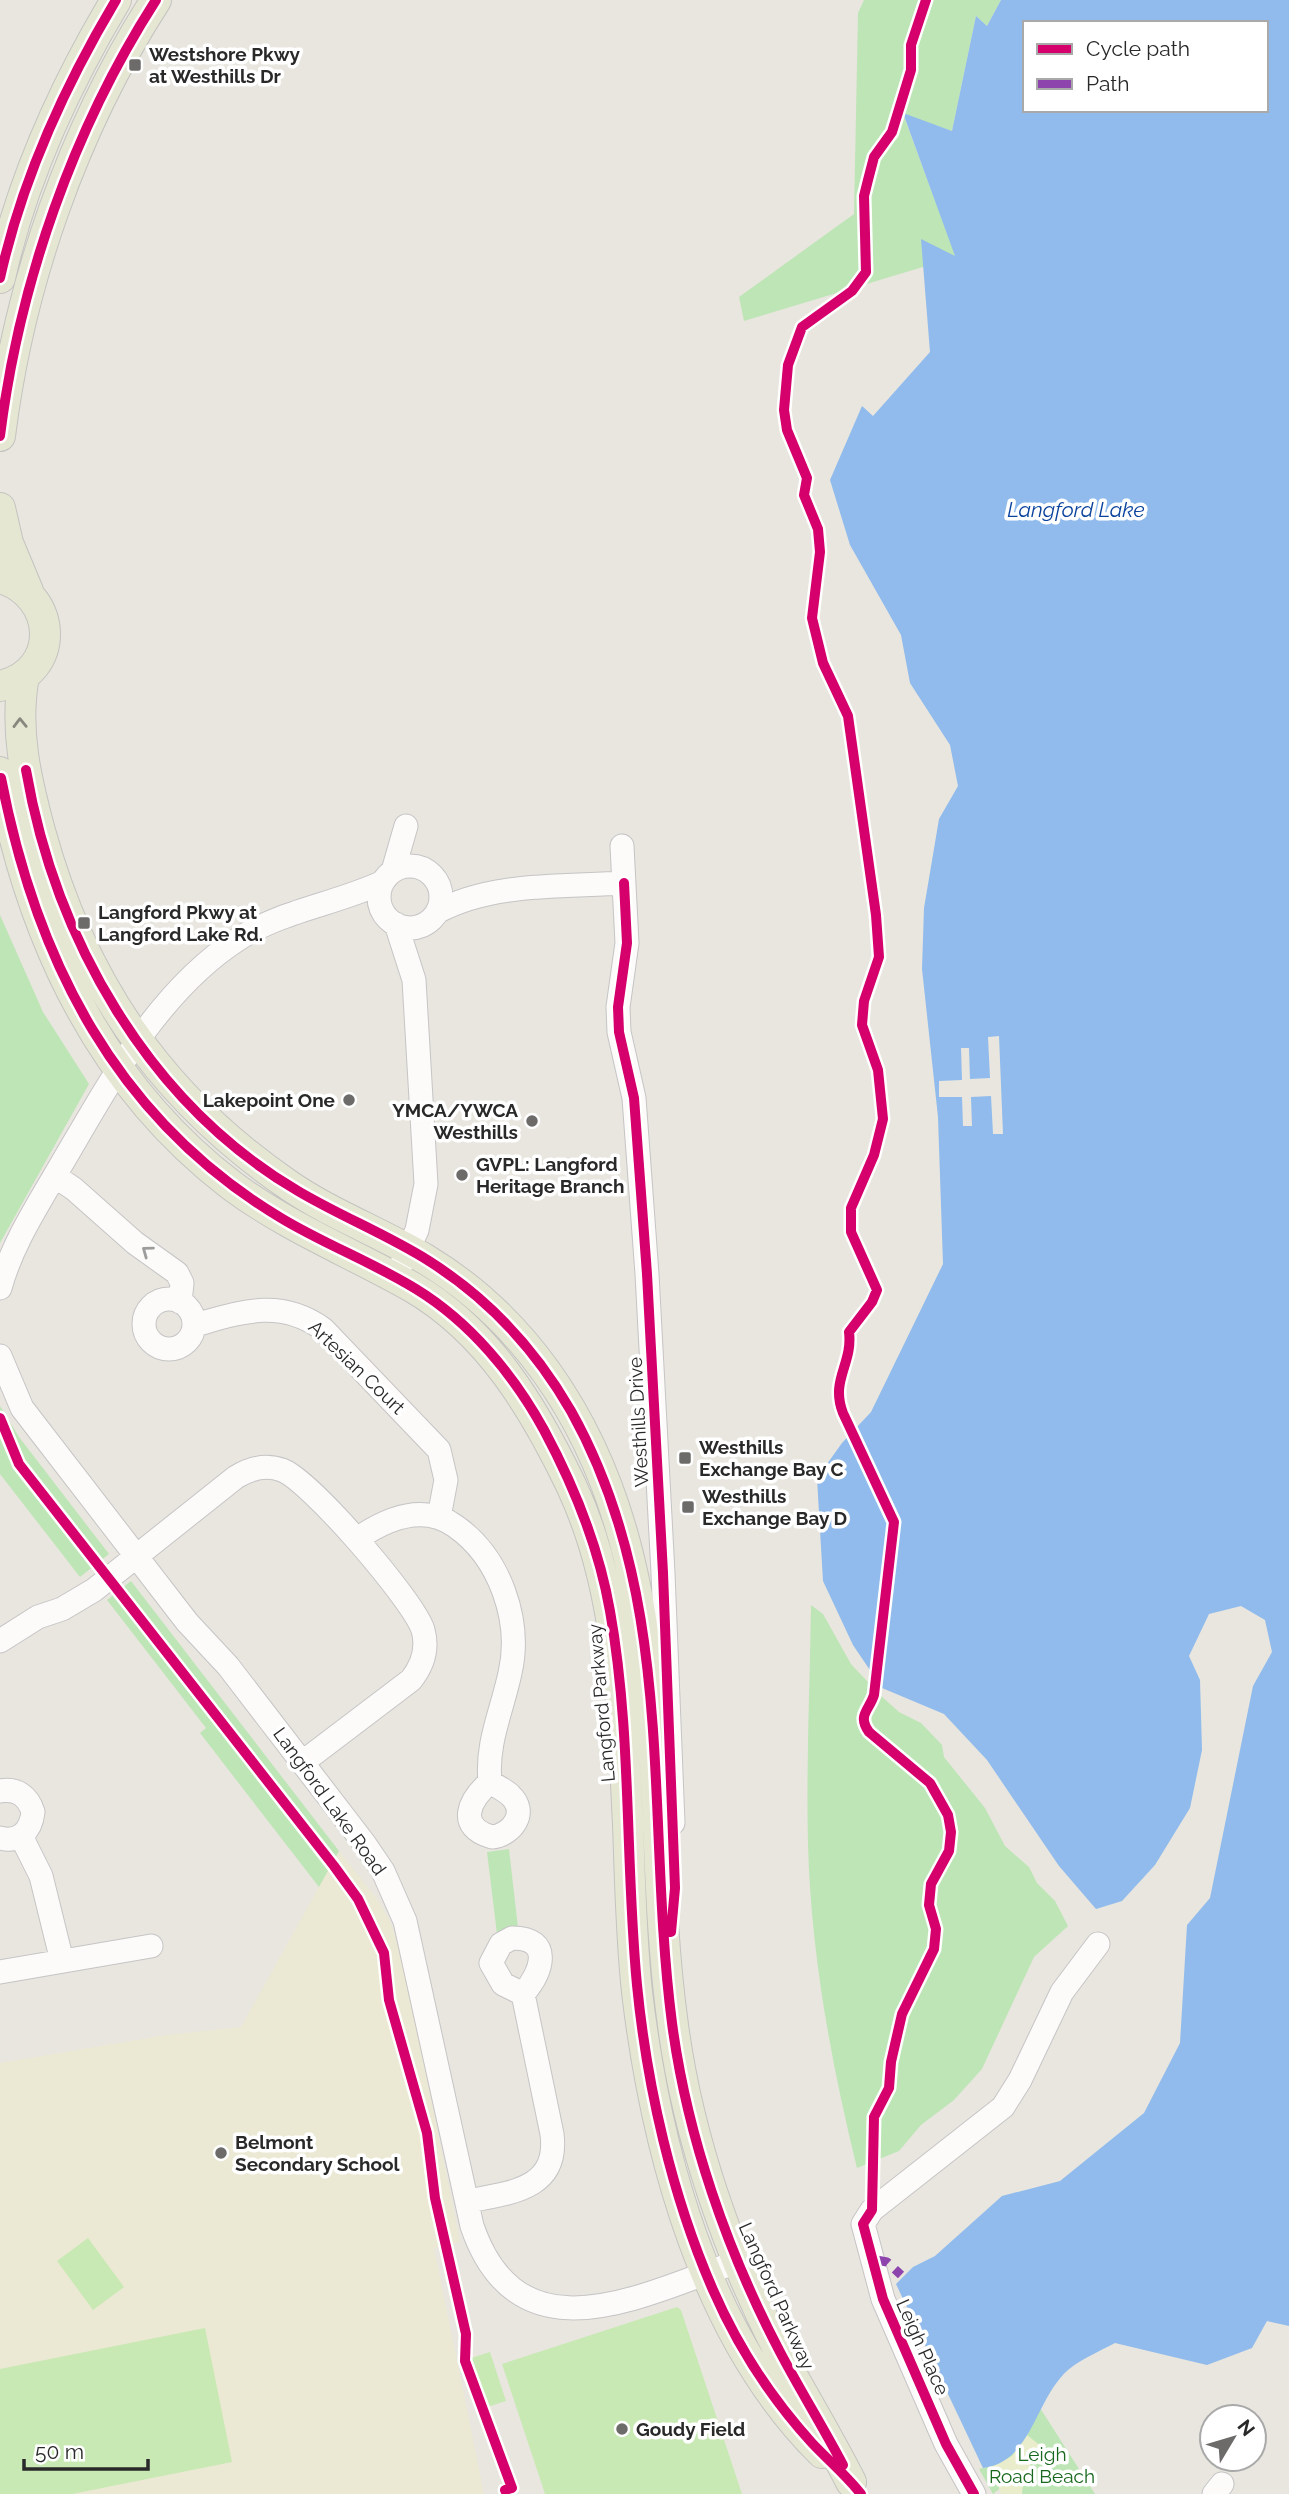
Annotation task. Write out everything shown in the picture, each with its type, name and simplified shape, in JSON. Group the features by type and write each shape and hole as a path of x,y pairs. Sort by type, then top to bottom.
{"main road":[{"path":"1,274 45,136 66,88 116,0"},
{"path":"0,436 8,381 33,280 65,183 90,119 116,67 156,0"},
{"path":"0,230 23,200"},
{"path":"0,508 8,543 28,591 38,604 45,637 35,664 12,681"},
{"path":"0,578 28,591"},
{"name":"Langford Parkway","path":"12,681 30,793 52,874 88,964 138,1042 194,1110 246,1155 293,1189 428,1261 482,1300 517,1334 549,1376 573,1415 603,1478 625,1540 649,1663 666,1962 673,2026 685,2094 737,2262 778,2349 856,2488"},
{"name":"Langford Parkway","path":"0,772 15,846 37,917 73,993 118,1068 151,1112 234,1187 283,1219 418,1290 463,1324 508,1373 542,1427 574,1491 597,1556 610,1609 621,1689 635,1958 648,2063 669,2154 706,2273 735,2334 774,2398 811,2442 856,2488"}],"street":[{"path":"1,274 33,280"},
{"path":"396,1278 419,1222 426,1184 414,980 430,919 441,895 406,826 379,896 414,980"},
{"name":"Westhills Drive","path":"622,846 627,943 618,1007 619,1032 634,1098 647,1274 663,1573 675,1888 666,1962"},
{"path":"0,1288 12,1252 118,1068 186,984 238,939 272,919 325,904 408,866 453,885 505,890 624,883"},
{"path":"325,904 389,918 414,927 452,904 505,890"},
{"path":"55,1176 135,1243 177,1273 183,1283 180,1302"},
{"path":"170,1299 180,1302 192,1314 195,1325 188,1341 170,1350 151,1343 144,1324 152,1306 170,1299"},
{"name":"Artesian Court","path":"195,1325 264,1307 300,1315 323,1329 439,1450 446,1480 439,1517"},
{"name":"Langford Lake Road","path":"0,1356 8,1381 22,1408 136,1556 303,1762 383,1871 405,1921 472,2226 488,2261 517,2290 550,2306 599,2309 737,2262"},
{"path":"0,1641 38,1617 80,1599 236,1476 263,1466 281,1469 296,1477 357,1539 418,1618 425,1638 424,1657 411,1680 303,1762"},
{"path":"357,1539 379,1524 400,1516 439,1517 468,1536 500,1582 512,1620 514,1657 492,1733 488,1765 490,1782"},
{"path":"0,1791 17,1791 30,1804 32,1822 11,1837 41,1876 62,1961"},
{"name":"Leigh Place","path":"974,2494 946,2445 883,2299 863,2224 872,2210 1003,2107 1020,2080 1062,1992 1098,1944"},
{"path":"0,1972 151,1946"},
{"path":"468,2201 514,2192 530,2185 545,2171 553,2153 552,2134 523,1994"}],"shaded area":[{"name":"Belmont Secondary School","path":"339,1851 377,1899 390,1921 403,1959 460,2242 434,2248 484,2494 0,2494 0,2063 166,2035 241,2027"}],"green space":[{"path":"864,0 1001,0 987,26 976,16 952,131 903,114 956,257 744,321 739,297 854,214 858,13"},
{"path":"0,915 43,1012 89,1084 0,1243"},
{"path":"0,1406 19,1437 109,1554 80,1577 0,1474"},
{"path":"131,1581 339,1851 319,1887 200,1733 206,1728 107,1600"},
{"path":"811,1605 823,1614 851,1664 880,1695 899,1712 921,1723 942,1745 944,1757 985,1808 1005,1846 1029,1867 1037,1883 1055,1901 1068,1926 1034,1957 982,2069 954,2100 921,2125 899,2151 857,2168 824,2008 813,1926 807,1784"},
{"path":"509,1849 518,1928 497,1934 487,1852"},
{"path":"88,2238 124,2287 93,2310 57,2261"},
{"name":"Goudy Field","path":"677,2307 681,2310 742,2494 545,2494 502,2364"},
{"path":"205,2328 232,2462 72,2494 0,2494 0,2369"},
{"path":"490,2352 506,2401 484,2408 468,2359"},
{"name":"Leigh Road Beach","path":"1040,2408 1095,2494 1021,2494 1012,2479 993,2494 979,2469 1002,2463 1027,2435"}],"sand":[{"path":"1027,2435 1042,2447 1024,2475 1022,2494 1001,2494 992,2467 1012,2456"}],"water":[{"name":"Langford Lake","path":"1001,0 1289,0 1289,2326 1267,2321 1252,2348 1207,2365 1115,2343 1068,2370 1057,2382 1023,2442 999,2463 983,2468 896,2284 913,2267 935,2256 1002,2196 1060,2181 1144,2113 1180,2043 1187,1925 1210,1898 1253,1686 1272,1652 1265,1620 1241,1606 1209,1614 1189,1656 1200,1680 1202,1750 1190,1808 1155,1865 1122,1901 1096,1909 1059,1866 987,1760 944,1714 882,1688 853,1645 823,1581 817,1478 842,1443 871,1412 943,1264 938,1117 922,969 924,908 939,819 958,786 950,745 910,683 901,635 850,545 830,480 862,406 873,416 930,352 921,239 955,256 903,113 952,131 976,16 987,26"}],"pier":[{"path":"999,1036 1003,1134 993,1134 991,1096 971,1097 972,1126 963,1126 962,1097 939,1097 939,1081 962,1080 961,1048 969,1048 970,1079 990,1078 988,1037"}],"marked path":[{"path":"871,2259 887,2262 901,2275"}],"cycle path":[{"path":"0,278 20,205 47,134 79,66 116,0"},
{"path":"0,436 21,322 54,209 99,101 156,0"},
{"path":"926,0 911,45 911,70 892,132 874,157 864,196 866,272 852,291 802,327 788,365 784,410 787,430 807,478 804,495 818,529 820,552 812,618 823,663 848,716 876,915 879,957 864,1001 862,1025 878,1070 883,1119 874,1155 851,1208 851,1232 877,1290 872,1302 849,1332 848,1354 839,1391 843,1413 894,1522 874,1695 864,1721 869,1732 930,1783 948,1815 951,1832 949,1851 931,1884 929,1905 936,1929 934,1949 902,2014 891,2062 889,2088 874,2117 872,2210 863,2224 883,2299 946,2444 974,2494"},
{"path":"26,770 40,833 60,894 85,954 117,1010 154,1063 196,1112 244,1155 298,1191 429,1261 472,1292 527,1347 571,1411 605,1484 628,1558 643,1634 652,1711 664,1945 672,2023 688,2108 712,2192 743,2274 780,2352 843,2465"},
{"path":"1,778 16,845 36,910 62,972 93,1030 130,1084 173,1134 223,1178 281,1218 416,1289 455,1317 505,1370 555,1451 592,1541 610,1611 622,1704 633,1938 641,2024 663,2140 685,2217 713,2290 744,2351 797,2426 861,2494"},
{"path":"624,883 627,943 618,1007 619,1032 634,1098 647,1274 663,1573 675,1888 671,1932"},
{"path":"0,1418 19,1464 334,1866 358,1899 384,1953 389,2000 427,2133 435,2198 466,2334 465,2361 512,2488 505,2490 507,2494"}],"place":[{"name":"Westshore Pkwy at Westhills Dr","path":"135,65"},
{"name":"Langford Pkwy at Langford Lake Rd.","path":"84,923"},
{"name":"Lakepoint One","path":"349,1100"},
{"name":"YMCA/YWCA Westhills","path":"532,1121"},
{"name":"GVPL: Langford Heritage Branch","path":"462,1175"},
{"name":"Westhills Exchange Bay C","path":"685,1458"},
{"name":"Westhills Exchange Bay D","path":"688,1507"},
{"name":"Belmont Secondary School","path":"221,2153"},
{"name":"Goudy Field","path":"622,2429"}]}
